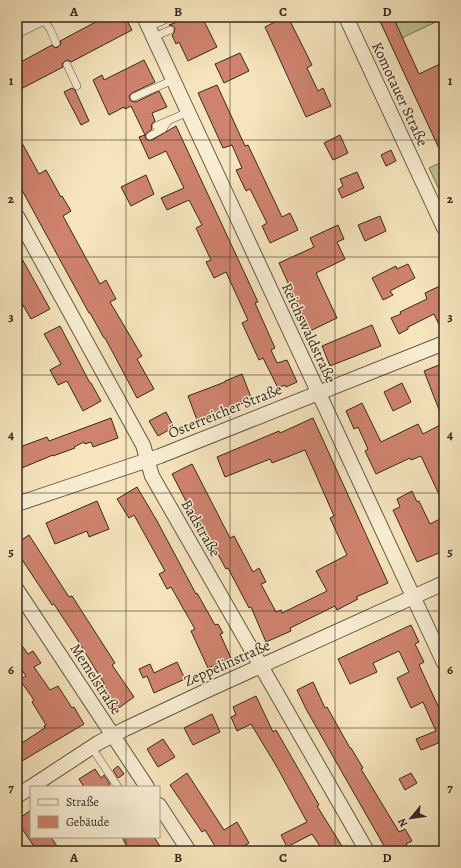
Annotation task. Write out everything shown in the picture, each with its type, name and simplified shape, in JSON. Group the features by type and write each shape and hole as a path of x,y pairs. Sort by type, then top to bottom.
{"street":[{"path":"17,29 41,17"},
{"name":"Komotauer Straße","path":"346,17 444,228"},
{"name":"Reichswaldstraße","path":"149,27 444,663"},
{"name":"Badstraße","path":"17,216 143,445 152,476 367,851"},
{"name":"Österreicher Straße","path":"17,504 148,460 444,343"},
{"name":"Zeppelinstraße","path":"33,786 113,736 210,689 444,583"},
{"name":"Memelstraße","path":"17,590 146,786"},
{"name":"Zeppelinstraße","path":"17,796 30,788"},
{"path":"162,814 189,851"}],"lane":[{"path":"41,17 50,29 56,43"},
{"path":"149,27 171,17"},
{"path":"149,27 170,30"},
{"path":"67,65 77,86"},
{"path":"134,98 173,80"},
{"path":"156,126 188,112"},
{"path":"150,136 163,129 168,121"},
{"path":"92,748 117,786"}],"green space":[{"path":"393,17 444,17 444,18 402,38"},
{"path":"444,161 444,200 429,168"}],"building":[{"path":"105,17 125,17 132,30 71,62 68,60 65,61 62,64 63,67 17,91 17,64 52,45 55,48 58,47 61,44 60,41"},
{"path":"176,17 202,17 217,47 188,61 179,42 176,44 172,35 175,28 169,25 177,22"},
{"path":"288,17 312,65 307,68 318,91 323,88 331,106 306,117 265,27"},
{"path":"378,17 393,17 419,74 444,62 444,159"},
{"path":"240,53 249,71 224,83 215,64"},
{"path":"144,60 155,82 132,93 129,96 130,99 131,101 136,102 159,91 167,107 152,113 155,121 151,125 152,129 146,134 145,138 152,140 176,126 258,302 255,303 275,348 271,350 277,363 287,360 297,382 286,387 285,385 278,388 263,358 259,360 242,323 248,320 226,272 214,278 206,262 211,260 196,228 202,225 189,200 167,210 161,198 184,188 166,151 149,159 139,137 145,135 131,106 125,109 124,107 109,115 93,80 102,75 104,80"},
{"path":"217,85 245,146 248,145 282,217 290,213 298,230 270,243 262,226 267,223 250,189 246,191 236,170 242,168 232,145 223,148 198,93"},
{"path":"72,88 75,90 89,121 81,125 64,92"},
{"path":"17,134 39,174 46,170 61,197 62,196 71,211 63,216 100,284 106,280 116,299 110,302 142,356 137,359 154,389 137,398 17,181"},
{"path":"340,135 348,153 333,160 324,143"},
{"path":"391,150 396,161 386,166 381,155"},
{"path":"357,172 364,188 342,198 338,189 343,186 340,179"},
{"path":"146,175 154,194 131,206 121,187"},
{"path":"380,216 386,231 365,241 358,225"},
{"path":"338,225 344,239 337,242 345,259 316,273 337,318 310,331 279,263 314,247 310,238"},
{"path":"17,250 50,309 31,319 17,295"},
{"path":"408,264 415,278 390,291 393,295 383,300 372,278 396,266 397,269"},
{"path":"444,284 444,335 434,314 408,327 408,329 399,334 391,318 427,299 425,293"},
{"path":"372,325 381,346 330,366 322,346"},
{"path":"60,326 101,401 83,411 67,381 58,385 50,370 61,364 44,334"},
{"path":"444,363 444,420 443,420 424,371"},
{"path":"242,374 252,400 197,420 188,396"},
{"path":"402,383 411,402 393,411 384,392"},
{"path":"362,403 381,442 418,424 423,434 444,423 444,505 421,456 411,460 410,458 376,474 365,451 368,449 358,427 354,429 346,411"},
{"path":"166,412 174,427 158,436 149,421"},
{"path":"111,418 118,438 93,447 91,442 85,444 84,442 74,447 75,448 53,455 17,470 17,448 47,437 49,441"},
{"path":"313,418 388,583 356,597 358,599 337,610 335,606 290,628 291,631 266,642 251,607 249,608 228,568 226,569 207,534 204,536 172,474 192,464 230,538 234,536 253,572 259,568 266,582 261,584 276,612 281,610 282,613 327,591 316,571 347,555 330,518 334,516 305,450 272,463 270,459 225,477 217,457 279,431 280,433"},
{"path":"137,487 196,594 197,593 215,625 218,624 223,633 220,634 231,658 208,668 191,631 195,629 171,587 167,589 159,574 165,571 134,515 129,518 117,499"},
{"path":"412,491 417,502 419,501 430,524 444,517 444,551 417,562 393,510 400,507 397,499"},
{"path":"97,501 109,529 89,537 87,531 55,544 46,523"},
{"path":"29,535 69,597 72,596 115,663 112,665 134,697 116,710 101,688 105,685 77,639 54,604 52,605 17,552 17,543"},
{"path":"411,625 419,642 415,644 424,662 419,665 439,708 444,706 444,749 441,742 421,750 416,739 436,731 423,702 411,708 397,678 409,672 399,651 373,663 377,672 350,684 338,659"},
{"path":"17,639 28,654 33,651 41,663 34,667 50,690 58,686 72,708 74,707 84,724 17,764 17,746 45,728 44,726 46,725 32,702 34,700 20,680 26,676 17,663"},
{"path":"177,662 185,679 154,693 147,676 143,678 139,669 150,664 154,673"},
{"path":"313,682 325,708 327,707 363,768 361,769 399,832 405,829 412,841 406,844 410,851 387,851 306,709 297,690"},
{"path":"256,696 273,732 276,730 319,805 317,806 345,851 323,851 312,834 287,847 281,835 307,822 277,767 251,724 237,731 231,717 236,715 233,707"},
{"path":"212,714 220,732 193,745 184,728"},
{"path":"163,739 175,757 158,767 147,749"},
{"path":"118,766 124,774 118,778 113,770"},
{"path":"95,769 101,778 104,775 110,784 108,786 83,786 79,779"},
{"path":"187,773 224,830 237,822 249,843 236,851 218,851 205,830 202,832 170,785"},
{"path":"411,773 417,783 405,790 399,779"},
{"path":"30,811 30,838 52,838 60,851 37,851 17,820"},
{"path":"122,838 155,838 163,851 129,851"}]}
